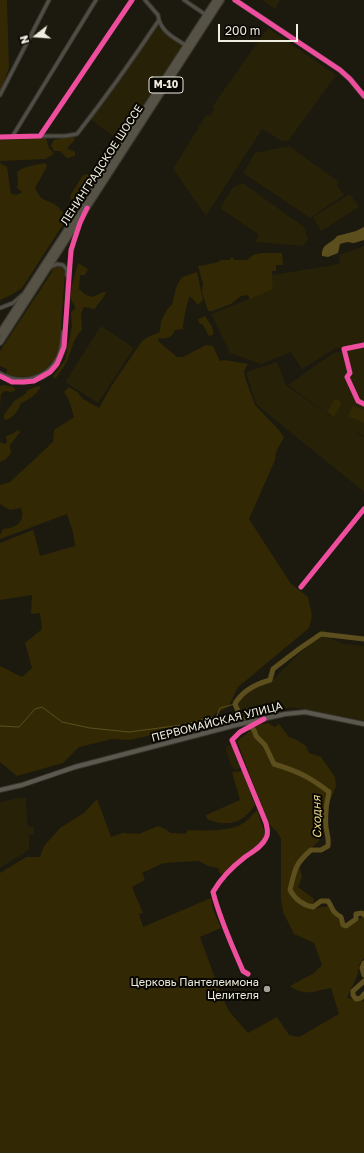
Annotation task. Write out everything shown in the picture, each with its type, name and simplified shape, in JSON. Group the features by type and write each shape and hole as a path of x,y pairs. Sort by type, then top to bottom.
{"highway":[{"name":"ЛЕНИНГРАДСКОЕ ШОССЕ","path":"0,333 216,0"},
{"name":"ЛЕНИНГРАДСКОЕ ШОССЕ","path":"0,342 221,0"}],"main road":[{"path":"235,0 340,70 353,82 364,96"},
{"name":"ПЕРВОМАЙСКАЯ УЛИЦА","path":"0,790 22,785 75,767 236,725 253,723 289,713 305,712 364,724"}],"street":[{"path":"0,96 49,0"},
{"path":"12,137 96,0"},
{"path":"40,136 132,0"},
{"path":"145,0 158,15 163,29 187,46"},
{"path":"184,0 206,15"},
{"path":"0,137 65,136 77,134 128,66 159,20"},
{"path":"1,374 12,382 34,381 50,372 58,364 64,347 71,250 80,223 87,208"},
{"path":"1,374 9,378 16,379 34,378 48,370 53,365 60,353 62,346 68,275 67,270 63,265 57,264 45,272"},
{"path":"0,308 13,303 29,289"},
{"path":"364,345 344,349 350,373 347,377 358,401 364,404"},
{"path":"301,587 364,509"},
{"path":"248,974 243,971 227,934 218,912 213,892 220,879 244,858 256,850 267,837 268,832 266,823 232,740 253,723"}],"shaded area":[{"path":"0,0 7,0 9,68 0,92"},
{"path":"262,0 280,0 275,9"},
{"path":"157,26 182,46 120,141 90,119"},
{"path":"268,28 336,75 289,140 282,141 262,129 206,216 173,169 206,115 210,116 214,110 212,107"},
{"path":"65,137 75,137 68,149 75,152 75,156 67,158 60,151 54,151 51,145 54,140"},
{"path":"46,138 49,148 54,154 45,159 0,161 0,140"},
{"path":"289,146 339,182 337,185 344,195 310,218 243,173 255,153 285,147 287,148"},
{"path":"0,163 7,167 11,194 15,195 22,192 17,188 17,172 27,167 45,163 47,166 35,188 41,198 56,205 66,216 64,223 22,288 0,300"},
{"path":"101,171 74,211 70,196 83,175"},
{"path":"243,183 304,227 308,240 303,246 255,242 259,235 220,208 233,187"},
{"path":"350,194 359,207 321,231 313,217"},
{"path":"364,227 364,240 354,243 347,242 340,244 338,253 328,257 322,256 325,246 337,236 356,231"},
{"path":"364,246 364,343 343,348 336,348 302,369 291,352 261,364 230,353 211,314 273,289 272,275 340,264 339,255"},
{"path":"261,253 282,253 283,265 276,265 276,271 272,271 273,289 250,299 248,295 241,296 231,304 208,311 202,292 203,284 198,266 221,260 229,260 232,257 235,260 247,260 253,255"},
{"path":"78,263 88,269 85,275 80,275 79,289 86,295 93,297 106,292 95,309 84,307 81,313 82,330 74,340 68,359 56,378 54,378 53,376 65,360 72,326 71,312 75,309 71,296"},
{"path":"58,265 61,266 65,273 61,336 57,353 47,368 32,376 24,377 6,374 7,369 0,366 0,351 52,272 52,269"},
{"path":"197,272 203,300 198,305 190,296 185,312 183,329 175,330 171,336 167,338 159,338 158,341 177,357 183,357 206,345 213,346 220,361 224,360 248,364 244,371 245,378 255,405 284,437 276,452 275,460 249,519 291,584 308,597 312,616 309,628 238,687 228,707 215,714 203,724 129,740 112,739 79,747 63,763 17,776 0,762 0,666 22,677 32,668 25,643 42,629 40,613 31,614 32,595 0,600 0,543 33,530 40,556 75,546 73,532 67,514 0,539 3,529 16,526 21,521 22,513 21,508 10,510 0,504 0,485 10,482 53,442 54,430 74,417 69,400 64,392 69,387 77,392 83,399 99,408 112,385 142,341 160,332 161,321 168,308 172,305 176,288 180,280 183,277"},
{"path":"205,316 212,328 213,335 209,336 203,325 199,323 198,319"},
{"path":"101,326 134,348 98,403 65,382"},
{"path":"364,347 364,436 344,426 288,385 333,353"},
{"path":"277,362 286,385 344,426 364,437 364,492 256,404 246,372"},
{"path":"4,385 13,387 16,390 11,392 5,391 1,394 0,406 0,386"},
{"path":"41,386 35,394 21,403 17,412 13,416 4,420 4,415 14,401 24,395 28,390"},
{"path":"336,399 341,404 333,416 328,411"},
{"path":"353,406 364,410 364,423 348,416"},
{"path":"18,430 20,432 10,445 11,453 6,459 0,462 0,442 4,444 7,442 6,436"},
{"path":"324,630 332,639 344,644 364,646 364,721 292,707 240,721 234,709 232,700 276,677 306,646 315,634"},
{"path":"268,723 275,727 279,724 289,737 306,746 309,753 321,757 335,777 336,786 326,811 319,841 298,861 302,877 298,887 314,899 312,909 328,906 341,923 347,927 362,917 364,918 364,958 360,963 357,976 347,998 364,1001 364,1153 0,1153 0,873 26,857 40,857 44,846 60,828 84,813 97,799 111,837 123,833 139,834 158,826 171,833 185,834 188,830 207,830 235,827 249,819 257,810 265,834 262,842 235,862 224,873 220,874 218,868 208,866 199,861 164,863 142,873 145,880 132,887 143,913 139,914 143,927 211,898 213,909 221,928 200,937 221,995 229,1011 248,1033 277,1017 289,1035 299,1037 339,1014 331,988 315,992 305,992 290,986 314,973 322,965 314,943 294,934 283,912 281,898 281,839 277,832 268,823 237,741 255,727"},
{"path":"232,744 241,768 235,770 230,764 225,747"},
{"path":"242,771 255,805 245,816 234,822 222,823 207,819 206,815 240,800 232,772"},
{"path":"18,798 26,798 27,820 29,827 34,827 34,835 29,835 29,850 0,868 0,802"}],"waterway":[{"name":"Сходня","path":"364,639 321,634 273,669 270,680 245,692 235,704 241,718 254,730 256,736 265,745 274,764 303,775 316,782 329,792 326,805 328,846 321,850 311,850 302,859 296,867 290,890 297,899 309,906 313,907 321,901 328,901 334,912 341,917 343,925 346,926 356,919 356,914 362,913 364,915"},
{"path":"0,726 19,727 35,709 42,707 62,722 90,728 129,732 182,725 217,716 220,708 235,704"},
{"name":"Сходня","path":"364,963 362,968 364,975"},
{"name":"Сходня","path":"364,981 353,991 353,995 356,999 361,998 364,994"}],"cycle path":[{"path":"0,137 40,136 132,0"},
{"path":"235,0 340,70 350,79 364,96"},
{"path":"0,376 12,382 34,381 50,372 57,364 64,347 71,250 80,223 87,208"},
{"path":"364,345 344,349 350,373 347,377 358,401 364,404"},
{"path":"301,587 364,509"},
{"path":"248,974 243,971 219,912 213,892 227,873 259,847 267,836 268,830 266,823 232,740 240,732 264,719"}],"place":[{"name":"Церковь Пантелеимона Целителя","path":"267,989"}]}
